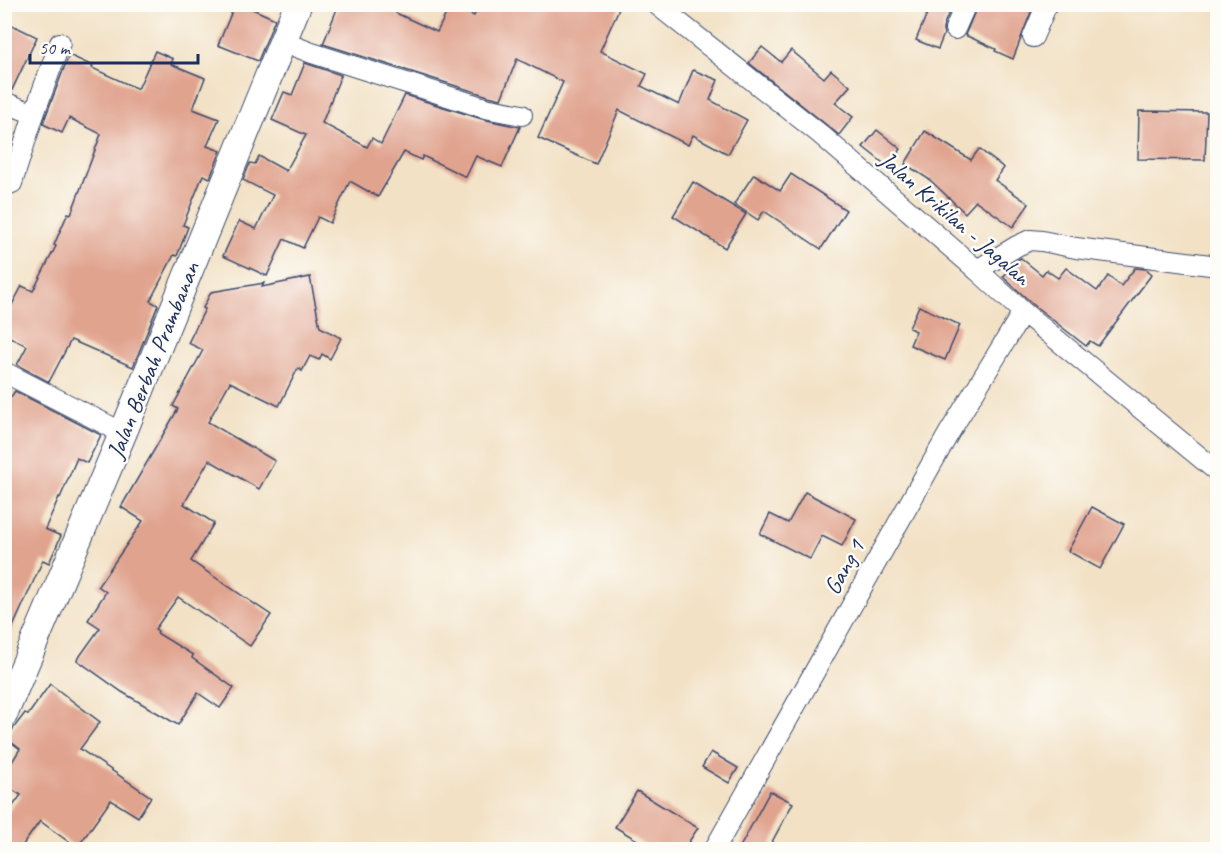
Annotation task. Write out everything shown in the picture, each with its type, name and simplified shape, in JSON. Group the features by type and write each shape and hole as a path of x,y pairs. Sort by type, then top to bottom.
{"main road":[{"name":"Jalan Berbah Prambanan","path":"4,714 123,433 283,42 294,6"}],"street":[{"name":"Jalan Krikilan - Jagalan","path":"656,4 820,134 1023,312 1218,472"},
{"path":"955,29 966,4"},
{"path":"1033,37 1047,4"},
{"path":"283,42 485,108 522,115"},
{"path":"4,186 12,183 60,43"},
{"path":"4,102 34,114"},
{"path":"977,270 1030,240 1218,266"},
{"name":"Gang 1","path":"714,849 943,443 1023,312"},
{"path":"4,372 123,433"}],"building":[{"path":"235,4 241,4 275,19 258,61 218,45"},
{"path":"339,4 399,4 396,13 437,32 451,4 474,16 479,4 621,4 600,51 647,74 641,86 679,105 693,70 718,80 710,100 747,120 728,154 693,135 688,145 619,110 596,164 538,138 563,82 517,59 501,99 323,44"},
{"path":"931,4 953,4 944,24 944,34 938,49 916,40"},
{"path":"978,4 1034,4 1013,59 965,35"},
{"path":"4,21 37,37 11,92 4,90"},
{"path":"762,47 781,62 791,50 824,78 831,70 850,86 835,103 853,117 839,135 749,63"},
{"path":"155,51 173,59 171,64 205,78 193,109 219,119 207,146 221,151 210,178 203,175 183,225 188,227 177,256 174,255 150,301 158,305 133,367 71,340 49,382 17,365 27,346 4,334 4,320 22,286 33,291 56,246 54,245 68,213 71,214 101,134 69,118 62,133 43,124 69,55 138,89"},
{"path":"305,63 341,75 322,123 367,147 372,138 381,144 405,95 482,119 520,127 502,167 476,156 466,177 423,156 421,160 404,152 378,197 350,181 330,223 318,217 303,248 284,239 267,276 223,256 239,221 256,229 273,195 243,180 250,163 255,164 259,156 286,171 306,135 272,120 284,92 292,95"},
{"path":"1139,111 1207,112 1205,160 1138,159"},
{"path":"877,130 901,149 887,166 863,147"},
{"path":"925,131 971,160 979,149 1004,168 995,180 1029,204 1013,227 976,201 965,213 930,180 905,164"},
{"path":"754,174 780,191 791,174 846,210 821,249 764,211 758,220 734,204"},
{"path":"693,182 746,214 725,248 673,216"},
{"path":"1021,258 1042,275 1046,270 1058,278 1066,268 1097,291 1108,276 1121,286 1135,268 1146,269 1152,274 1098,346 1090,341 1086,346 1035,306 1003,277"},
{"path":"310,277 320,327 341,338 330,359 322,354 319,360 310,356 302,371 298,368 279,406 230,382 208,422 275,461 259,489 209,460 184,504 214,523 191,561 271,615 250,646 178,597 155,629 157,633 193,655 192,658 234,688 220,708 198,693 178,725 122,692 77,660 100,628 88,620 106,592 98,586 143,521 121,507 178,409 173,406 203,350 188,343 211,292 264,283 262,287"},
{"path":"919,306 960,325 945,360 910,345 916,331 909,328"},
{"path":"15,391 101,435 87,463 77,458 59,497 45,529 61,536 49,563 43,560 4,647 4,407"},
{"path":"805,492 856,519 842,546 822,536 810,559 760,534 770,514 788,523"},
{"path":"1092,507 1124,524 1100,569 1068,551"},
{"path":"50,684 100,722 80,749 151,797 138,817 111,800 77,848 40,821 20,849 4,849 4,818 21,795 4,785 4,775 20,749 6,738 25,713 28,715"},
{"path":"711,752 738,768 729,783 702,767"},
{"path":"637,791 698,828 684,849 652,849 615,827"},
{"path":"770,791 793,803 768,849 739,849"}]}
